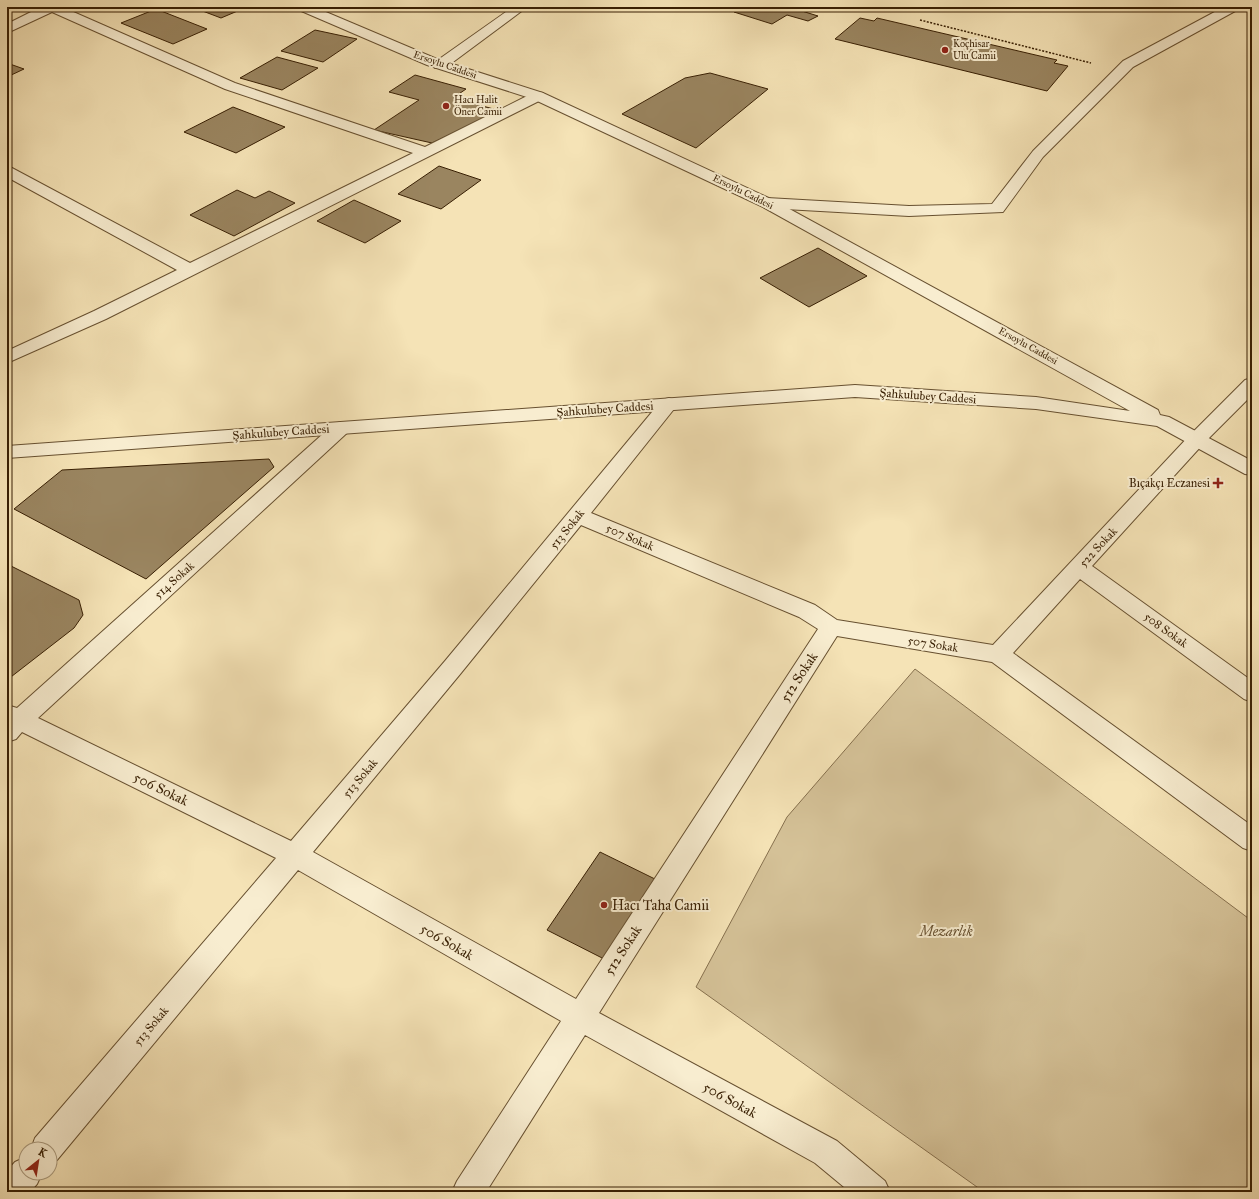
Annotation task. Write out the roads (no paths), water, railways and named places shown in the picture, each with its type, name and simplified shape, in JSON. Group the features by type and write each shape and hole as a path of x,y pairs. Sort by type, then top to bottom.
{"street":[{"path":"7,29 52,7 230,86 426,152"},
{"name":"Ersoylu Caddesi","path":"303,7 440,65 538,96 767,203 1162,421"},
{"path":"440,65 521,7"},
{"path":"767,203 909,211 997,209 1038,154 1128,64 1233,7"},
{"path":"7,358 100,315 538,96"},
{"path":"7,171 190,270"},
{"name":"522 Sokak","path":"998,654 1197,439 1252,384"},
{"name":"Şahkulubey Caddesi","path":"7,452 855,391 1036,403 1162,421 1252,469"},
{"name":"513 Sokak","path":"53,1141 453,667 669,404"},
{"name":"514 Sokak","path":"12,722 341,428"},
{"name":"507 Sokak","path":"578,516 807,611 831,627 998,654 1252,840"},
{"name":"508 Sokak","path":"1079,567 1252,693"},
{"name":"512 Sokak","path":"468,1192 831,627"},
{"name":"506 Sokak","path":"12,722 295,855 580,1017 826,1152 874,1192"},
{"path":"10,1192 19,1181"}],"place":[{"name":"Koçhisar Ulu Camii","path":"945,50"},
{"name":"Hacı Halit Öner Camii","path":"446,106"},
{"name":"Bıçakçı Eczanesi","path":"1218,483"},
{"name":"Hacı Taha Camii","path":"604,905"}],"park label":[{"name":"Mezarlık","path":"946,931"}]}
